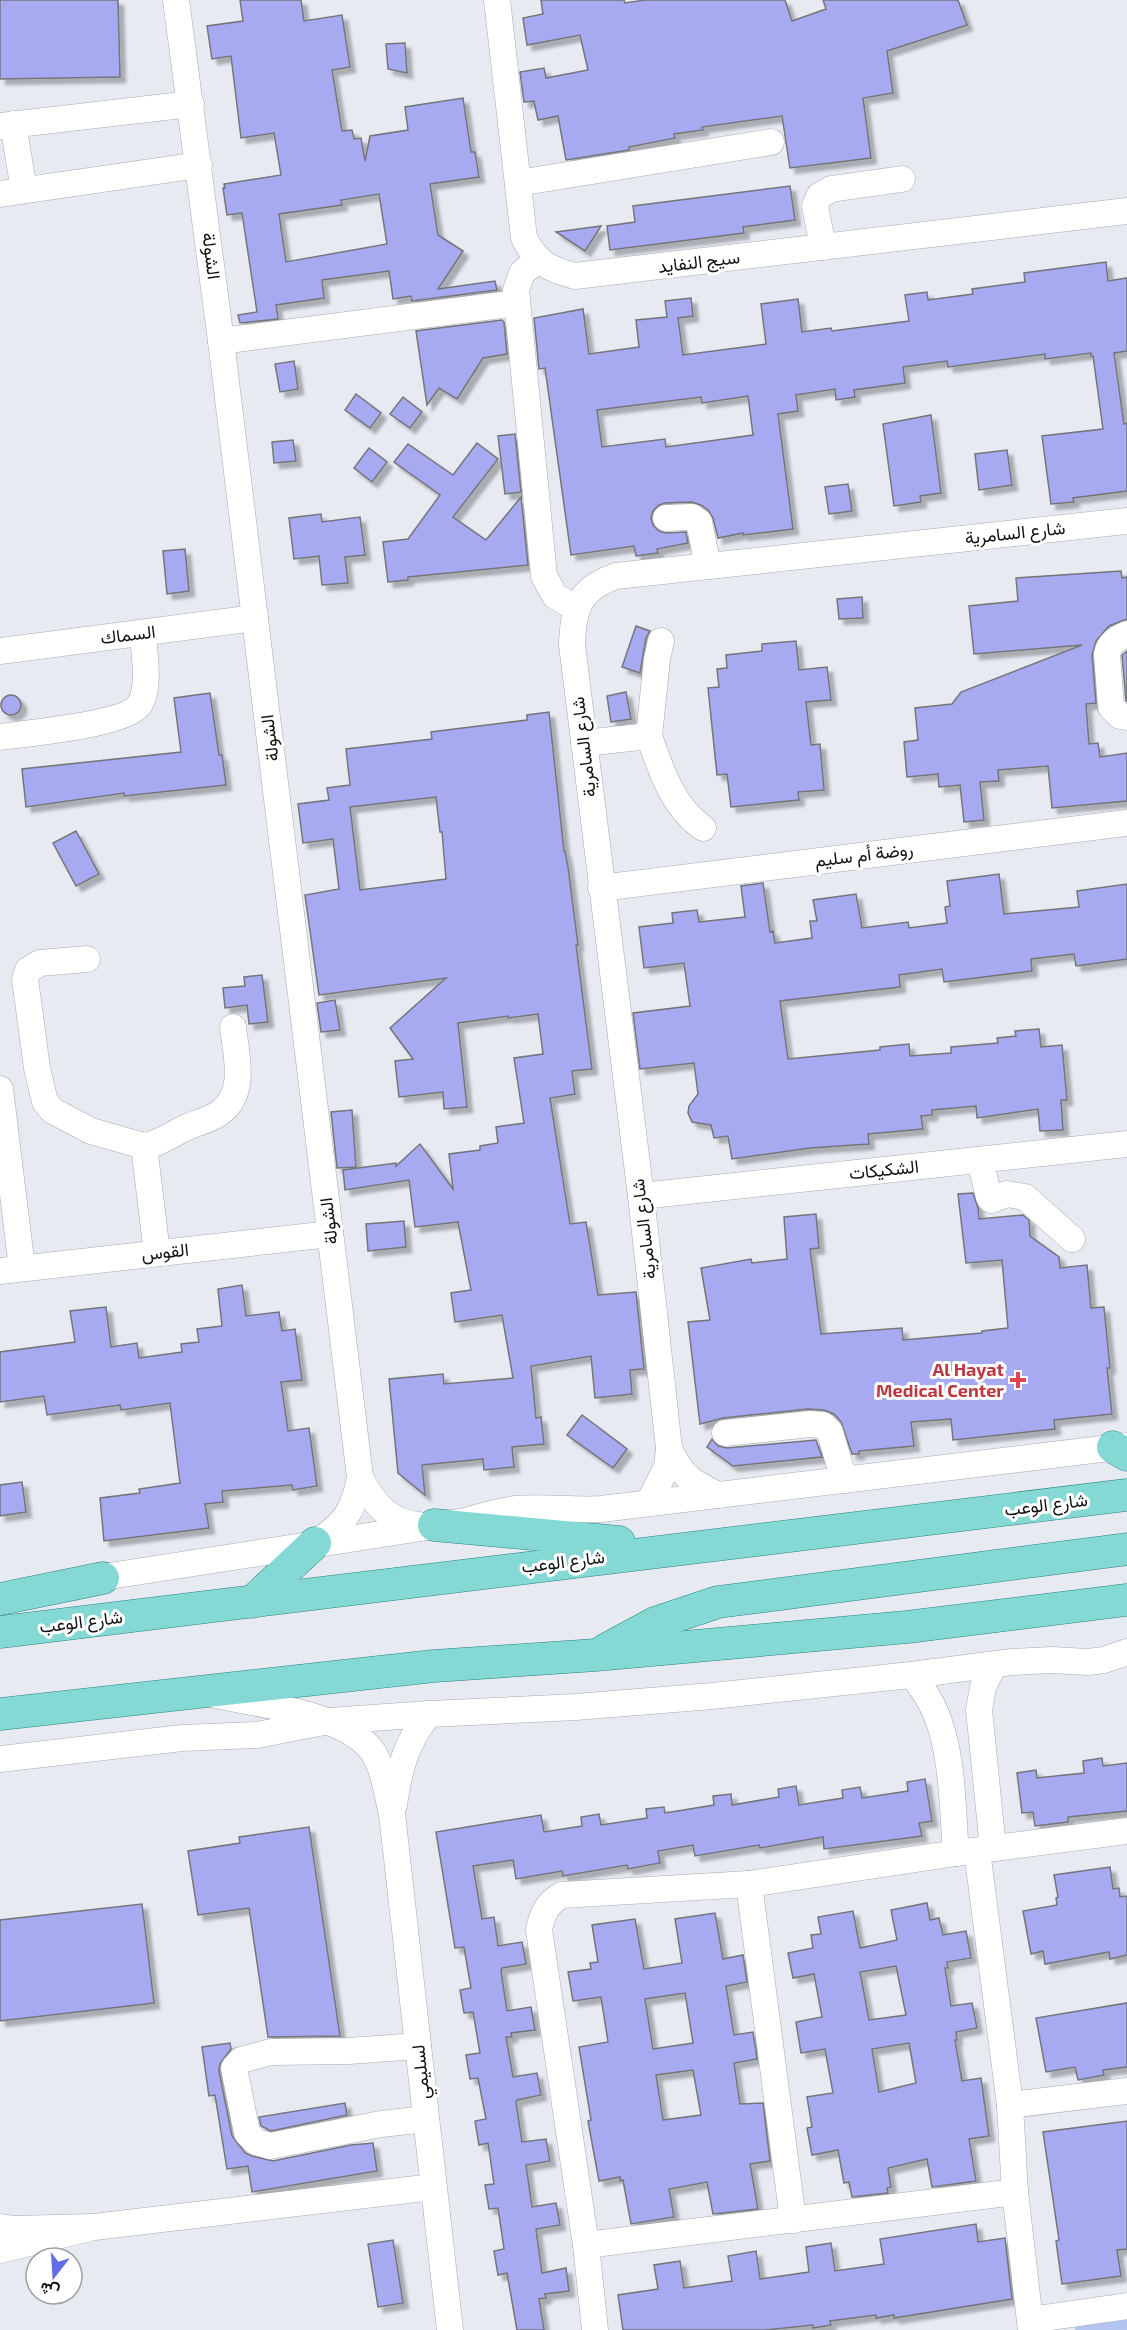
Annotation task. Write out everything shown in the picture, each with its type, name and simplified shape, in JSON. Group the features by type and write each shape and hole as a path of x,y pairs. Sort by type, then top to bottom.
{"main road":[{"name":"شارع الوعب","path":"0,1632 1127,1495"},
{"path":"434,1525 686,1547"},
{"path":"252,1602 315,1543"},
{"path":"596,1655 655,1623 718,1602 1127,1549"},
{"path":"0,1599 103,1578"},
{"path":"0,1714 434,1666 596,1655 908,1627 1127,1600"}],"street":[{"name":"الشولة","path":"176,0 221,341 360,1477 357,1497 347,1516 333,1532 315,1543"},
{"path":"497,0 524,238 538,259 522,273 516,290 544,576 555,596 577,609"},
{"path":"191,104 7,125 12,192 199,165"},
{"path":"518,183 771,142"},
{"path":"823,247 815,206 819,196 831,189 902,179"},
{"name":"سيج النفايد","path":"538,259 543,265 557,272 575,276 1127,211"},
{"path":"221,341 517,303"},
{"path":"666,518 692,517 699,522 708,566"},
{"name":"شارع السامرية","path":"649,1502 667,1467 669,1448 641,1196 572,645 577,609 586,593 598,582 616,576 1127,521"},
{"name":"السماك","path":"0,651 255,618"},
{"path":"0,737 104,722 132,712 141,704 144,686 142,633"},
{"path":"1127,634 1114,640 1107,654 1111,706 1120,716 1127,717"},
{"path":"661,641 649,736 675,799 680,807 703,828"},
{"path":"584,743 649,736"},
{"name":"روضة أم سليم","path":"601,888 1127,823"},
{"path":"87,959 40,963 28,970 25,979 37,1068 45,1102 53,1111 91,1131 144,1146 155,1144 221,1112 230,1102 239,1082 233,1028"},
{"path":"0,1089 11,1269"},
{"name":"الشكيكات","path":"641,1196 1127,1144"},
{"path":"144,1146 157,1253"},
{"path":"980,1160 988,1197 991,1200 1007,1194 1025,1197 1072,1239"},
{"name":"القوس","path":"11,1269 330,1234"},
{"path":"725,1433 810,1424 823,1425 830,1432 844,1480"},
{"name":"شارع السامرية","path":"669,1448 677,1466 690,1481 718,1495"},
{"path":"0,1590 103,1578 466,1521 515,1509 574,1510 1122,1449"},
{"name":"الشولة","path":"360,1477 370,1498 388,1515 410,1524 434,1525"},
{"path":"0,1760 182,1738 257,1735 329,1721 588,1706 911,1675 1032,1660 1088,1662 1104,1660 1127,1652"},
{"path":"994,1665 983,1687 979,1721 975,1850 1010,2105 1015,2192 1030,2325 1127,2306"},
{"path":"911,1675 927,1693 941,1726 949,1771 975,1850"},
{"name":"لسليمي","path":"206,1692 329,1721 356,1735 372,1752 380,1769 392,1814 450,2330"},
{"name":"لسليمي","path":"392,1814 402,1760 413,1737 429,1714"},
{"path":"595,2330 586,2245 539,1930 541,1918 551,1901 562,1895 749,1884 975,1850 1127,1831"},
{"path":"749,1884 793,2220"},
{"path":"418,2046 349,2051 270,2052 241,2060 234,2068 247,2133 256,2142 270,2146 381,2124 426,2120"},
{"path":"1010,2105 1127,2091"},
{"path":"0,2227 14,2229 94,2227 433,2187"},
{"path":"586,2245 1015,2192"},
{"path":"0,2250 94,2227"}],"shaded area":[{"path":"1127,2316 1127,2330 1075,2330 1074,2321"}],"building":[{"path":"0,0 118,0 120,77 0,79"},
{"path":"240,0 301,0 304,21 342,15 350,67 332,70 342,131 352,130 354,139 361,138 365,161 370,136 408,130 405,107 463,98 471,152 475,152 479,177 430,184 438,235 463,251 438,289 495,281 497,290 412,301 411,296 393,299 389,271 322,280 324,298 276,305 278,319 240,323 238,315 257,312 242,213 227,215 224,184 281,175 274,133 241,138 231,56 212,59 207,26 243,21","holes":["379,194 387,244 286,262 279,214 342,205 341,200"]},
{"path":"541,0 624,0 625,3 645,0 785,0 792,21 826,9 823,0 958,0 967,25 887,51 893,93 863,98 871,158 790,168 782,116 702,127 703,130 674,134 675,138 629,147 629,150 566,160 558,116 538,120 534,101 524,102 520,72 544,68 546,78 588,70 580,35 527,45 523,18 543,14"},
{"path":"405,43 407,73 388,69 386,44"},
{"path":"790,186 795,220 743,227 744,233 610,250 607,226 635,222 633,206"},
{"path":"601,226 585,251 556,232"},
{"path":"1106,262 1108,281 1127,278 1127,351 1114,353 1124,424 1127,423 1127,491 1073,498 1074,502 1051,504 1042,436 1103,429 1091,353 1045,359 1045,354 948,367 947,361 903,367 905,383 854,390 855,397 836,400 835,389 796,395 798,411 778,414 793,529 743,535 743,533 718,538 713,518 701,505 691,502 665,503 653,511 651,518 653,525 659,531 666,533 686,532 688,543 657,549 658,553 636,556 634,546 571,555 545,368 539,369 534,318 583,309 589,354 639,347 636,320 667,317 665,301 691,298 693,316 678,318 683,355 766,344 761,304 798,299 802,332 831,328 832,331 909,321 905,295 927,292 928,300 973,294 972,289 1025,282 1024,273","holes":["748,396 753,435 666,447 665,439 602,447 597,410 701,397 702,403"]},
{"path":"502,320 507,354 483,358 457,399 439,388 427,405 416,331"},
{"path":"294,361 298,389 280,392 275,364"},
{"path":"356,394 381,413 370,428 345,410"},
{"path":"403,397 422,412 410,428 390,414"},
{"path":"931,415 941,493 920,496 921,502 894,506 883,424"},
{"path":"515,434 521,492 505,494 498,436"},
{"path":"293,440 296,461 274,463 272,442"},
{"path":"477,443 498,459 453,517 486,540 521,497 528,565 408,577 408,580 388,582 383,542 408,539 440,495 394,462 408,444 453,475"},
{"path":"369,448 387,462 372,482 354,468"},
{"path":"1007,450 1012,485 979,490 975,454"},
{"path":"848,484 852,511 829,514 825,487"},
{"path":"321,514 322,522 360,517 365,555 345,557 348,583 322,585 319,556 294,559 289,518"},
{"path":"185,549 189,591 167,594 163,551"},
{"path":"1121,571 1122,578 1127,577 1127,619 1109,626 1096,641 1092,655 1096,703 1086,704 1089,744 1098,743 1100,757 1127,753 1127,801 1052,808 1048,766 998,770 999,781 980,782 984,820 964,822 960,785 939,787 938,774 907,777 904,742 918,740 915,708 952,704 961,692 1082,645 974,654 969,606 1018,601 1016,578"},
{"path":"862,597 863,618 839,619 837,599"},
{"path":"636,626 650,631 646,638 640,673 622,667"},
{"path":"796,641 799,670 827,667 831,700 806,702 811,745 820,744 824,790 798,792 799,800 731,807 727,774 717,775 708,688 719,687 717,669 727,668 726,655 762,651 762,644"},
{"path":"1127,651 1127,701 1126,701 1122,655"},
{"path":"626,692 631,719 611,722 607,696"},
{"path":"210,693 226,785 124,796 124,793 26,807 22,769 181,752 174,698"},
{"path":"11,695 18,698 21,705 18,712 11,715 4,712 1,705 4,698"},
{"path":"549,712 592,1069 572,1071 575,1094 550,1098 570,1224 586,1222 598,1295 636,1292 644,1369 630,1370 632,1394 595,1398 591,1356 531,1366 536,1418 541,1417 544,1444 512,1447 514,1467 484,1470 483,1459 422,1465 425,1495 398,1473 389,1379 443,1374 444,1384 513,1378 502,1315 455,1322 451,1293 471,1290 458,1222 415,1227 409,1180 345,1190 343,1170 396,1163 396,1166 420,1144 453,1189 449,1154 480,1150 480,1146 498,1143 496,1127 524,1123 514,1058 543,1054 538,1014 458,1023 467,1107 444,1109 443,1092 399,1097 395,1061 413,1059 390,1028 446,978 319,995 305,895 339,889 333,839 303,843 298,804 329,800 327,788 350,785 346,749 432,739 431,732 527,720 527,715","holes":["436,797 440,832 442,832 446,879 360,890 350,807"]},
{"path":"76,831 99,874 76,886 53,843"},
{"path":"999,874 1004,914 1079,907 1077,891 1127,884 1127,959 1076,966 1074,954 1031,959 1032,971 944,982 942,969 899,975 900,987 780,1001 788,1059 880,1050 880,1047 909,1044 910,1056 951,1053 951,1047 998,1043 997,1038 1016,1036 1015,1031 1039,1029 1041,1047 1062,1045 1067,1100 1061,1100 1063,1130 1040,1131 1038,1109 977,1118 976,1106 932,1110 932,1115 921,1116 923,1129 868,1134 869,1144 810,1148 732,1159 728,1136 714,1138 711,1125 692,1122 688,1113 689,1106 698,1094 694,1063 640,1069 633,1013 690,1006 684,963 644,968 639,927 673,923 672,913 697,910 699,922 745,917 741,886 763,883 770,932 773,931 775,943 812,938 810,921 817,921 813,900 856,894 862,928 908,922 909,928 947,923 945,907 950,906 947,881"},
{"path":"262,975 268,1022 249,1024 247,1005 225,1008 223,988 245,986 244,977"},
{"path":"335,1000 340,1030 321,1032 317,1003"},
{"path":"352,1110 356,1167 337,1168 331,1112"},
{"path":"973,1193 979,1219 1023,1215 1029,1220 1030,1236 1059,1257 1060,1268 1087,1265 1091,1308 1104,1307 1112,1414 1054,1420 1055,1429 953,1440 951,1419 911,1422 914,1446 859,1451 859,1454 852,1454 841,1422 834,1414 824,1410 808,1409 723,1418 700,1424 688,1322 710,1320 701,1268 751,1259 752,1263 787,1259 784,1217 816,1214 819,1248 810,1249 821,1334 902,1328 903,1340 982,1333 982,1331 1008,1328 1002,1260 966,1263 958,1194"},
{"path":"404,1221 406,1247 368,1251 366,1224"},
{"path":"242,1285 246,1316 279,1312 282,1331 295,1329 302,1380 281,1382 288,1431 309,1428 317,1486 293,1490 292,1485 222,1491 223,1502 205,1504 209,1528 104,1541 100,1498 140,1493 139,1489 180,1483 170,1403 121,1410 120,1405 47,1415 44,1396 0,1402 0,1352 75,1342 70,1311 106,1307 111,1347 137,1343 139,1358 182,1352 181,1344 199,1342 197,1329 222,1326 218,1289"},
{"path":"582,1415 627,1449 613,1468 567,1435"},
{"path":"712,1439 718,1446 727,1448 816,1440 822,1457 733,1466 707,1447"},
{"path":"22,1482 26,1512 0,1516 0,1485"},
{"path":"1102,1758 1103,1766 1127,1763 1127,1811 1068,1817 1068,1822 1035,1826 1033,1812 1022,1813 1017,1773 1036,1770 1037,1778 1084,1773 1083,1761"},
{"path":"925,1779 932,1821 919,1823 922,1836 824,1849 823,1837 695,1856 693,1845 658,1851 660,1863 628,1869 627,1865 563,1876 562,1871 516,1879 513,1860 473,1866 482,1919 494,1917 498,1946 522,1942 526,1964 502,1968 501,1971 507,2011 531,2007 535,2030 511,2033 512,2037 506,2037 513,2077 537,2073 541,2095 517,2100 516,2103 522,2142 546,2139 550,2161 526,2165 532,2207 556,2203 560,2225 536,2229 542,2273 566,2268 569,2291 545,2294 546,2298 539,2299 544,2330 517,2330 507,2273 498,2275 494,2251 504,2249 498,2208 489,2209 485,2185 494,2184 488,2143 479,2145 475,2121 486,2119 478,2078 470,2079 466,2055 480,2053 473,2012 464,2013 460,1990 471,1988 464,1947 455,1948 436,1832 541,1815 544,1832 582,1826 581,1817 599,1814 601,1825 647,1818 646,1809 664,1807 665,1813 714,1805 713,1796 731,1794 732,1805 779,1797 778,1789 796,1786 799,1805 843,1798 842,1790 860,1787 862,1798 908,1791 907,1782"},
{"path":"309,1827 340,2036 268,2037 249,1908 198,1915 188,1851 240,1843 239,1837"},
{"path":"1110,1867 1113,1889 1119,1888 1120,1897 1127,1896 1127,1955 1110,1959 1109,1952 1045,1964 1043,1951 1031,1954 1023,1911 1057,1905 1054,1875"},
{"path":"927,1903 930,1920 939,1918 943,1935 966,1931 971,1958 947,1962 948,1968 945,1968 951,2006 972,2003 977,2028 956,2032 957,2040 955,2040 962,2081 981,2078 989,2136 969,2139 976,2181 932,2187 927,2159 888,2168 891,2187 887,2188 888,2193 852,2197 849,2182 844,2183 838,2150 812,2155 807,2128 812,2127 807,2097 833,2093 825,2049 801,2053 796,2022 822,2017 814,1974 793,1978 788,1953 813,1948 811,1935 821,1934 818,1917 853,1911 860,1948 897,1940 891,1910","holes":["896,1966 906,2015 869,2020 860,1972","909,2043 916,2083 879,2092 872,2049"]},
{"path":"142,1904 154,2003 0,2021 0,1920"},
{"path":"715,1913 723,1959 743,1955 747,1982 726,1986 734,2035 753,2032 757,2059 734,2063 740,2104 763,2103 770,2161 750,2164 758,2209 713,2214 707,2182 669,2189 674,2217 631,2224 623,2180 620,2181 620,2177 599,2181 588,2121 591,2120 579,2047 608,2042 601,1997 573,2001 568,1972 591,1969 590,1963 598,1962 592,1925 635,1919 644,1969 682,1963 675,1919","holes":["685,1993 693,2043 653,2049 645,1999","693,2070 701,2115 663,2120 656,2075"]},
{"path":"1127,2003 1127,2067 1103,2070 1104,2075 1078,2080 1075,2067 1046,2072 1036,2018"},
{"path":"230,2043 231,2049 220,2064 219,2071 232,2136 245,2153 273,2161 351,2145 373,2143 377,2171 252,2192 248,2166 227,2169 215,2095 209,2096 202,2047"},
{"path":"345,2103 347,2115 271,2131 261,2126 259,2117"},
{"path":"1127,2121 1127,2249 1117,2250 1121,2276 1062,2284 1056,2241 1059,2240 1043,2132"},
{"path":"976,2224 978,2242 1005,2238 1012,2299 894,2318 894,2315 876,2318 876,2315 830,2321 831,2325 813,2328 813,2325 765,2330 623,2330 618,2295 658,2289 654,2265 680,2261 684,2288 732,2281 728,2256 756,2251 760,2279 809,2272 806,2247 831,2243 835,2271 884,2264 880,2239"},
{"path":"393,2240 403,2303 378,2307 368,2244"}],"place":[{"name":"Al Hayat Medical Center","path":"1018,1380"}]}
